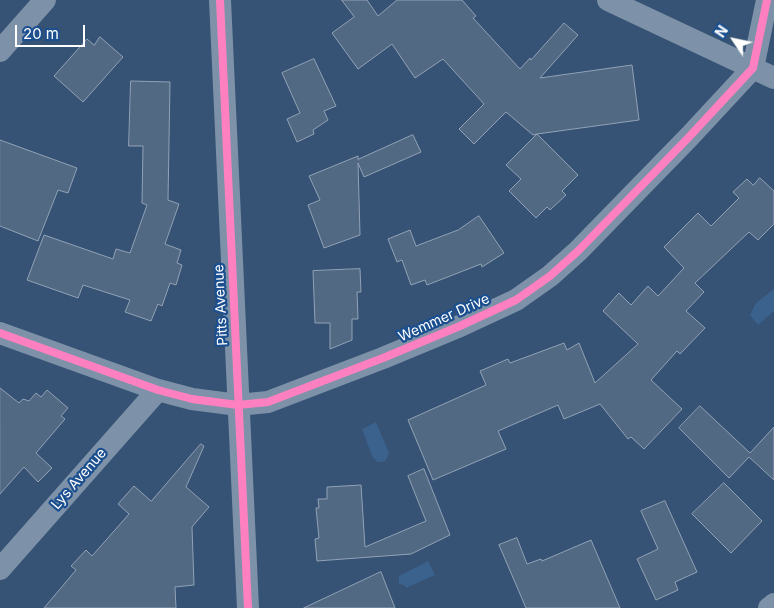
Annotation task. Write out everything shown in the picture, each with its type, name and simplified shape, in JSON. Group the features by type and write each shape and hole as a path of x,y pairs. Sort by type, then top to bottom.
{"street":[{"path":"0,51 45,0"},
{"name":"Pitts Avenue","path":"220,0 248,608"},
{"path":"608,0 774,78"},
{"path":"753,68 767,0"},
{"name":"Wemmer Drive","path":"0,332 158,390 192,399 238,405 268,402 383,358 516,300 550,276 578,251 690,137 753,68"},
{"name":"Lys Avenue","path":"0,569 158,390"},
{"path":"769,608 774,604"}],"water":[{"path":"774,289 774,311 758,325 750,315 756,303"},
{"path":"376,422 389,453 382,462 377,462 372,456 362,429"},
{"path":"428,561 435,575 406,588 404,585 399,584 399,576"}],"building":[{"path":"342,0 367,0 378,16 397,0 462,0 476,16 473,18 520,69 530,58 531,60 564,23 578,35 540,78 632,65 639,120 533,135 506,112 474,144 459,129 484,104 443,59 415,78 392,44 358,69 332,33 354,17"},
{"path":"100,37 123,57 83,102 54,76 87,39 94,45"},
{"path":"314,59 336,106 324,111 328,120 313,130 314,134 297,142 287,119 300,113 282,73"},
{"path":"131,81 170,82 168,200 179,204 165,244 181,250 177,263 182,265 176,285 170,283 162,306 158,304 151,321 125,312 130,300 83,285 78,298 27,280 44,235 113,259 116,249 130,253 147,205 142,203 143,146 129,146"},
{"path":"537,134 578,175 562,191 566,195 550,210 547,207 536,218 509,191 521,179 506,165"},
{"path":"413,135 421,152 364,177 358,163 360,235 324,248 308,205 320,200 309,176 358,156 358,159"},
{"path":"0,140 77,168 68,193 58,190 38,241 0,226"},
{"path":"760,178 774,191 774,224 758,240 749,232 695,283 704,292 686,311 705,328 680,354 677,351 651,380 682,409 644,449 631,437 628,439 600,404 564,419 558,405 498,431 506,449 433,480 408,420 486,385 480,371 508,359 510,363 564,343 567,350 579,343 595,383 638,344 603,311 619,293 631,305 648,286 658,296 684,268 664,247 698,213 711,226 739,198 733,192 747,179 753,185"},
{"path":"479,216 504,253 482,267 481,264 427,285 425,280 411,285 402,260 397,262 388,239 410,230 416,246 458,230"},
{"path":"360,269 361,292 357,292 358,319 352,319 352,340 330,349 330,323 315,323 313,271"},
{"path":"0,388 19,403 23,399 29,401 36,393 41,397 47,390 68,408 61,416 65,419 36,453 52,468 38,482 24,467 0,494"},
{"path":"700,406 750,453 774,427 774,480 749,457 729,478 679,428"},
{"path":"201,444 204,446 186,487 209,507 192,527 194,585 175,587 176,608 44,608 76,570 71,566 86,550 92,556 129,514 118,504 134,486 151,501"},
{"path":"424,469 450,535 411,554 317,561 315,539 319,538 316,508 319,508 318,499 327,499 327,487 361,485 365,547 426,521 408,476"},
{"path":"724,483 762,521 731,553 692,514"},
{"path":"665,501 697,572 675,582 678,590 656,600 637,559 658,549 641,511"},
{"path":"517,538 527,564 541,559 542,561 591,540 620,608 526,608 499,545"},
{"path":"381,572 395,608 304,608"}],"cycle path":[{"path":"220,0 248,608"},
{"path":"0,333 158,390 192,399 238,405 268,402 460,326 516,300 550,276 578,251 689,137 753,68 767,0"}]}
